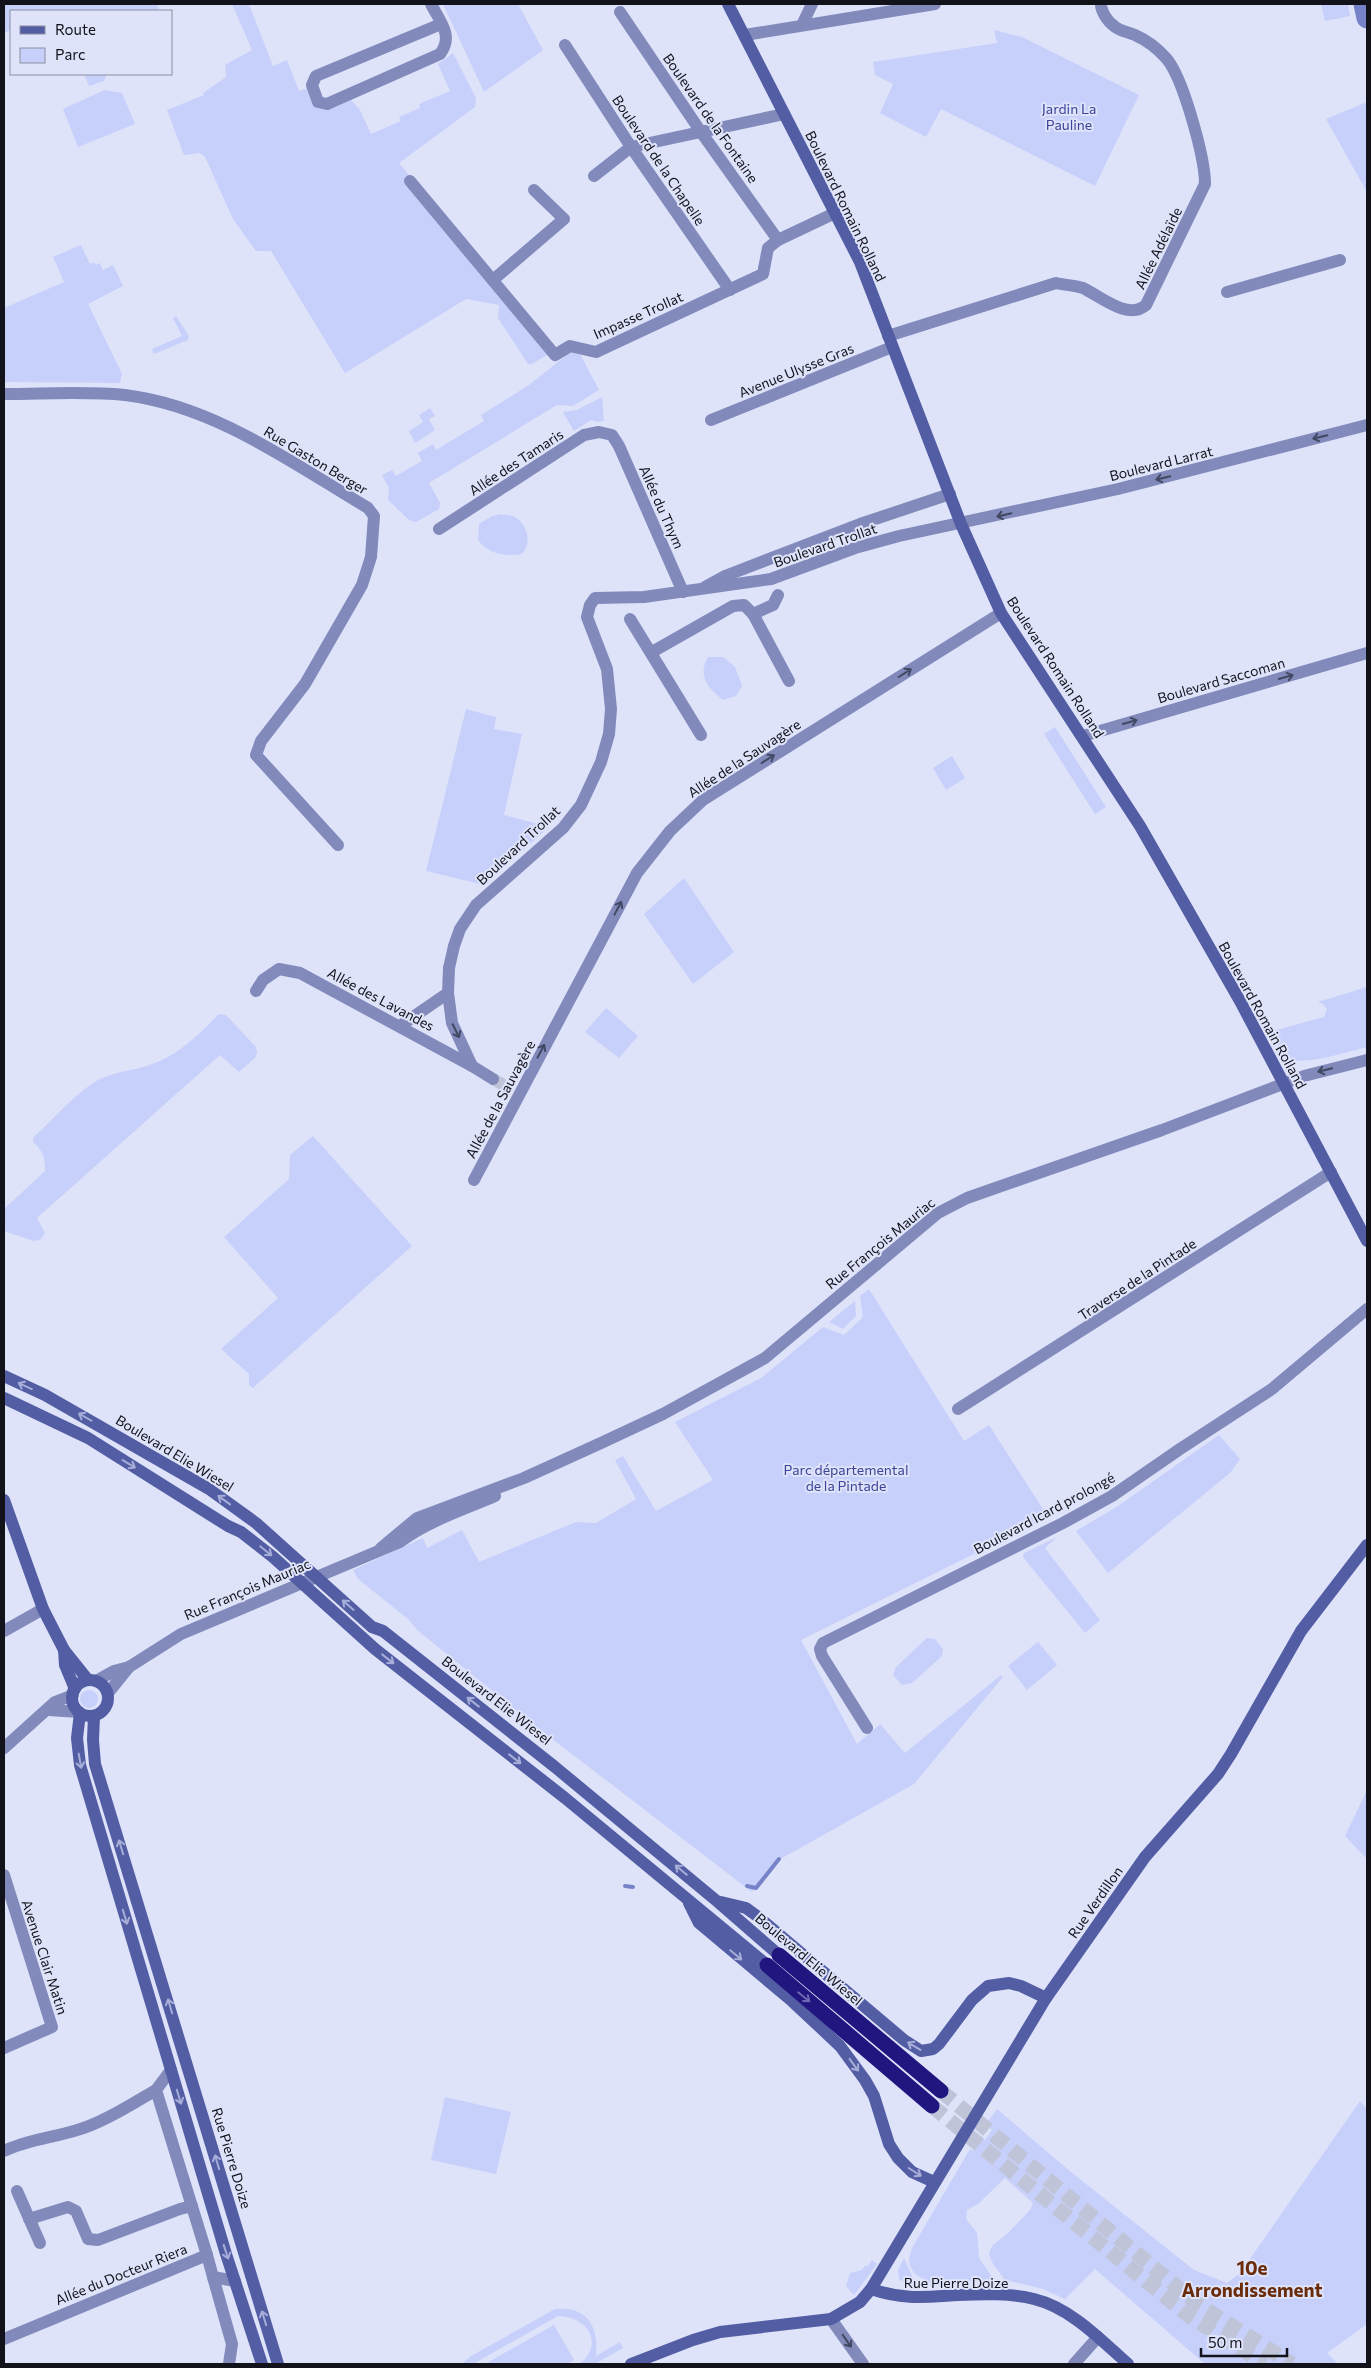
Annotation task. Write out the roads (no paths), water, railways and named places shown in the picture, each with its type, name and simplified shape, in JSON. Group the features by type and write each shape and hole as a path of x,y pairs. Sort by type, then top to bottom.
{"highway":[{"name":"Boulevard Elie Wiesel","path":"779,1955 941,2091"},
{"path":"767,1965 932,2106"}],"street":[{"path":"431,4 441,24 447,38 446,46 440,54 327,104 318,102 312,85 316,76 441,24"},
{"name":"Boulevard Romain Rolland","path":"728,4 860,262 961,524 1001,613 1140,826 1240,1001 1367,1242"},
{"path":"802,25 812,4"},
{"path":"745,35 935,4"},
{"name":"Allée Adélaïde","path":"890,341 1056,284 1081,288 1127,311 1142,309 1146,305 1205,184 1205,171 1198,138 1172,67 1166,58 1152,46 1136,35 1114,26 1101,11 1101,4"},
{"name":"Boulevard de la Fontaine","path":"620,12 701,132 778,240"},
{"name":"Boulevard de la Chapelle","path":"565,45 631,147 730,290"},
{"path":"594,176 631,147 784,114"},
{"name":"Impasse Trollat","path":"410,181 556,354 570,346 596,352 763,274 768,248 778,240"},
{"path":"494,279 564,219 534,190"},
{"path":"778,240 834,213"},
{"path":"1227,292 1340,260"},
{"name":"Avenue Ulysse Gras","path":"711,420 890,341"},
{"name":"Rue Gaston Berger","path":"4,394 126,395 189,410 251,439 368,508 374,516 371,558 362,585 310,676 261,741 256,755 338,845"},
{"name":"Boulevard Larrat","path":"961,524 1118,489 1367,425"},
{"name":"Allée des Tamaris","path":"439,529 584,435 599,432 612,435"},
{"name":"Allée du Thym","path":"612,435 619,446 683,592"},
{"name":"Boulevard Trollat","path":"698,591 725,576 860,524 950,494"},
{"name":"Boulevard Trollat","path":"472,1066 452,1023 448,993 449,968 454,946 467,917 489,893 563,828 581,805 602,762 611,709 607,669 587,617 590,605 595,598 644,597 698,591 771,579 854,548 899,536 961,524"},
{"path":"753,614 773,605 785,582 786,574"},
{"path":"771,579 778,595"},
{"path":"652,652 733,606 744,605 753,614 789,681"},
{"name":"Allée de la Sauvagère","path":"474,1180 637,873 670,831 703,800 1001,613"},
{"path":"630,619 701,734"},
{"name":"Boulevard Saccoman","path":"1083,736 1367,653"},
{"name":"Allée des Lavandes","path":"256,991 263,980 279,969 300,973 400,1026 493,1079"},
{"path":"400,1026 448,993"},
{"name":"Rue François Mauriac","path":"4,1748 49,1710 55,1702 74,1692 78,1685 129,1666 181,1634 381,1548 400,1542 414,1532 450,1514 511,1488 524,1478 663,1414 765,1358 938,1213 967,1198 1162,1130 1304,1076 1367,1060"},
{"path":"507,1087 518,1094"},
{"name":"Traverse de la Pintade","path":"958,1410 1331,1172"},
{"name":"Boulevard Icard prolongé","path":"867,1728 822,1656 820,1649 823,1643 1112,1496 1180,1448 1272,1389 1367,1309"},
{"name":"Boulevard Elie Wiesel","path":"4,1376 46,1395 209,1489 256,1523 372,1627 383,1632 555,1767 779,1955"},
{"path":"4,1398 88,1438 228,1526 241,1532 375,1649 565,1798 767,1965"},
{"path":"4,1500 43,1609 64,1650 92,1680 106,1688 108,1693"},
{"name":"Rue Verdillon","path":"871,2289 1046,1998 1145,1856 1218,1774 1301,1631 1366,1547"},
{"path":"4,1631 43,1609"},
{"path":"64,1650 65,1665 74,1692 75,1707 80,1712"},
{"name":"Rue François Mauriac","path":"94,1716 106,1707 108,1693 129,1666"},
{"path":"49,1710 80,1712 94,1716"},
{"path":"80,1712 77,1738 80,1765 235,2281 262,2364"},
{"name":"Rue Pierre Doize","path":"94,1716 92,1740 95,1764 278,2364"},
{"name":"Avenue Clair Matin","path":"4,1875 52,2028 4,2048"},
{"path":"686,1898 698,1923 792,2001 840,2046 865,2080 874,2096 889,2144 898,2158 912,2172 934,2182"},
{"path":"718,1902 746,1908 757,1916 914,2048 926,2051 933,2049 952,2029 972,2000 988,1986 1009,1983 1021,1986 1046,1998"},
{"path":"140,1966 156,1960"},
{"path":"4,2151 17,2144 76,2131 131,2105 156,2090 171,2070"},
{"path":"156,2090 208,2255"},
{"path":"17,2190 40,2243"},
{"path":"29,2219 68,2207 76,2211 88,2239 98,2240 192,2206"},
{"name":"Allée du Docteur Riera","path":"4,2339 208,2255 232,2344 229,2364"},
{"path":"213,2277 235,2281"},
{"path":"631,2364 693,2340 720,2332 831,2319 860,2302 871,2289"},
{"name":"Rue Pierre Doize","path":"871,2289 893,2296 908,2298 1002,2295 1034,2299 1068,2315 1098,2337 1128,2364"},
{"path":"831,2319 863,2364"},
{"path":"1074,2364 1098,2337"}],"waterway":[{"path":"1364,4 1367,18"},
{"path":"747,1886 756,1888 779,1859"},
{"path":"625,1886 633,1887"}],"tunnel":[{"path":"493,1079 507,1087"},
{"path":"941,2091 1199,2305 1292,2364"},
{"path":"932,2106 1189,2316 1265,2364"}],"district":[{"name":"10e Arrondissement","path":"1252,2278"}],"park label":[{"name":"Jardin La Pauline","path":"1069,116"},
{"name":"Parc départemental de la Pintade","path":"846,1478"}]}
